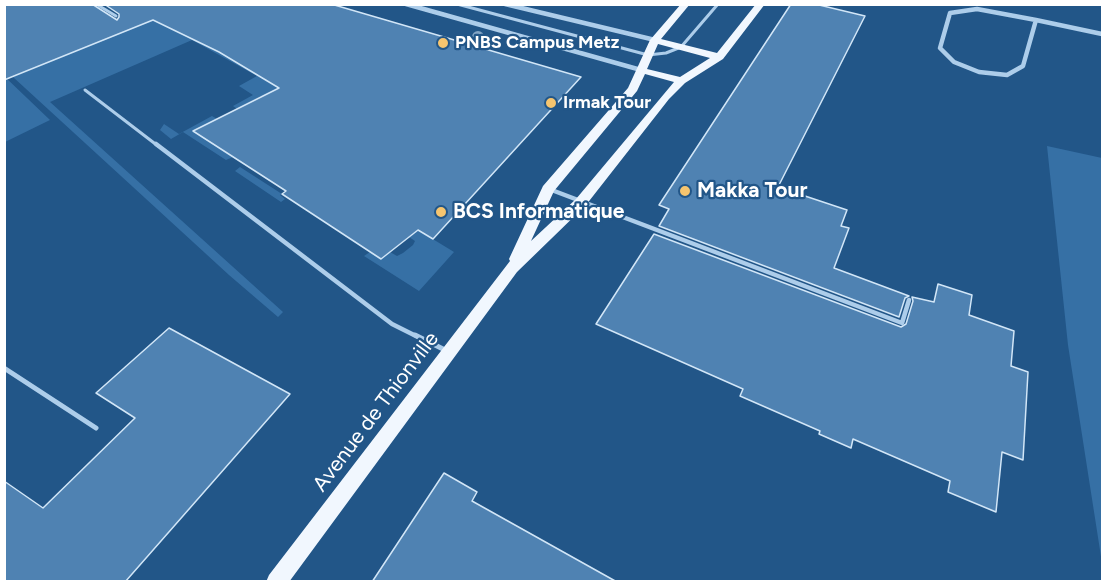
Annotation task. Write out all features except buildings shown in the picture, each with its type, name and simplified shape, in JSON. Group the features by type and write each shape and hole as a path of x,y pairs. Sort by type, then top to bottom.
{"main road":[{"name":"Avenue de Thionville","path":"512,268 548,189 633,89 655,40 686,4"},
{"name":"Avenue de Thionville","path":"276,582 512,268 581,202 665,97 681,81 719,57 761,4"},
{"path":"655,40 719,57"},
{"path":"641,70 681,81"}],"street":[{"path":"406,4 641,70"},
{"path":"505,4 655,40"},
{"path":"1036,20 1023,66 1006,75 979,72 954,62 940,48 950,13 977,9 1036,20 1102,34"}],"lane":[{"path":"96,4 116,16"},
{"path":"457,4 648,55 666,53 681,47 718,4"},
{"path":"85,90 392,324 449,352"},
{"path":"548,189 902,323 909,300"},
{"path":"4,368 96,428"}],"shaded area":[{"path":"157,18 446,175 354,148 261,96 237,109 233,106 253,95 239,86 257,76 192,40 50,102 283,312 278,317 13,77"},
{"path":"4,76 50,120 5,142 4,142"},
{"path":"212,116 217,119 194,131 233,157 226,160 183,132 171,139 160,130 164,124 179,134"},
{"path":"1047,146 1102,158 1102,563 1068,345"},
{"path":"240,167 282,194 280,195 285,199 281,202 235,171"},
{"path":"418,230 454,252 419,291 364,256 370,252 381,259 390,252 397,256 413,245 415,241 409,237"}],"place":[{"name":"PNBS Campus Metz","path":"443,43"},
{"name":"Irmak Tour","path":"551,103"},
{"name":"Makka Tour","path":"685,191"},
{"name":"BCS Informatique","path":"441,212"}]}
